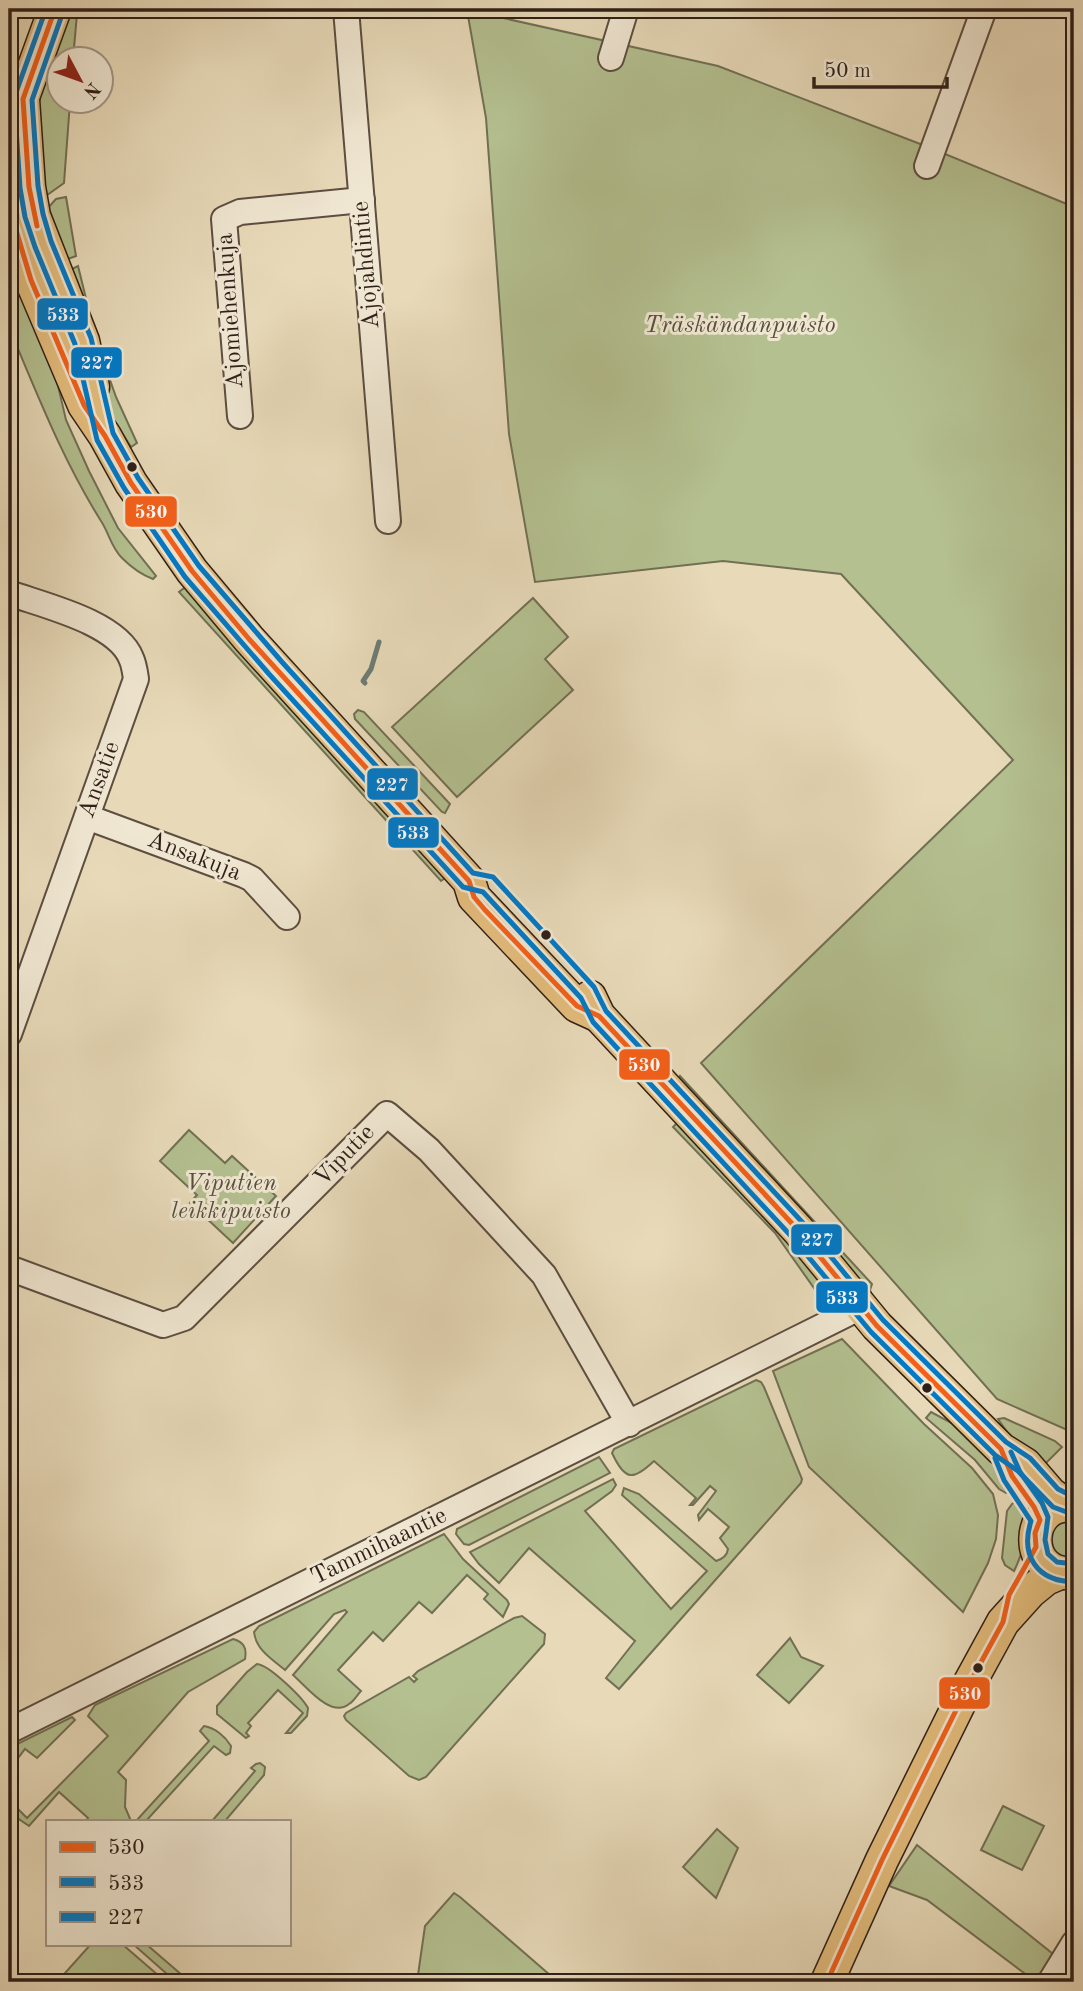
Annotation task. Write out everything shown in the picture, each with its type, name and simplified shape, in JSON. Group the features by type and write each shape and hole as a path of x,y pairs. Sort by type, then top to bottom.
{"main road":[{"path":"9,154 12,125 55,9"},
{"path":"23,99 29,187 34,216 25,251"},
{"path":"9,172 13,220 25,251 67,298 83,341 105,436 131,483 192,570 275,668 469,881 474,897 577,1006 599,1016 798,1230 877,1326 1001,1449 1025,1464 1050,1493 1054,1520 1047,1566 1067,1573"},
{"path":"827,1982 882,1860 968,1686 1003,1622 1009,1595 1054,1520"},
{"path":"1003,1622 1046,1579 1067,1573"}],"street":[{"name":"Ajojahdintie","path":"346,9 388,521"},
{"path":"611,58 626,9"},
{"path":"927,166 984,9"},
{"name":"Ajomiehenkuja","path":"240,416 224,219 240,212 362,200"},
{"name":"Ansatie","path":"9,593 80,618 115,637 131,656 136,679 9,1034"},
{"name":"Ansakuja","path":"87,817 244,875 252,879 287,917"},
{"name":"Viputie","path":"9,1268 163,1325 184,1318 387,1114 429,1150 544,1275 629,1424"},
{"name":"Tammihaantie","path":"9,1731 861,1307"},
{"path":"1050,1982 1074,1943"}],"green space":[{"path":"67,9 80,9 77,14 74,46 53,46"},
{"name":"Träskändanpuisto","path":"467,10 718,66 1074,207 1074,1433 997,1399 701,1063 1013,760 841,574 723,561 535,582 509,434 486,118"},
{"path":"46,66 46,116 69,116 64,183 43,198 33,124"},
{"path":"66,197 76,256 57,263 47,209 56,199"},
{"path":"78,266 97,343 116,397 137,443 131,447 103,403 83,329 62,274"},
{"path":"9,288 24,300 56,377 66,420 89,471 118,528 156,576 153,579 118,554 64,454 13,337 9,338"},
{"path":"188,585 449,875 441,881 179,592"},
{"path":"533,598 568,637 545,659 573,690 457,797 392,727"},
{"path":"358,710 364,712 450,804 445,813 355,719 354,714"},
{"path":"680,1076 872,1284 872,1296 675,1084"},
{"path":"676,1124 685,1124 783,1231 825,1286 828,1293 826,1298 821,1298 775,1233 673,1127"},
{"name":"Viputien leikkipuisto","path":"189,1130 225,1163 232,1156 276,1196 233,1243 190,1203 197,1195 160,1161"},
{"path":"842,1339 924,1424 972,1468 993,1494 998,1515 996,1539 988,1563 963,1612 809,1467 773,1371"},
{"path":"756,1380 764,1387 802,1479 801,1483 619,1689 606,1678 635,1641 529,1548 499,1583 470,1552 613,1479 616,1485 612,1491 585,1511 671,1609 707,1571 622,1495 624,1488 639,1494 716,1561 727,1554 728,1549 720,1538 729,1527 708,1509 699,1520 698,1515 716,1491 710,1486 690,1505 696,1498 654,1461 635,1475 630,1475 621,1469 612,1453 614,1449"},
{"path":"931,1412 961,1428 994,1462 1013,1490 1006,1493 999,1489 975,1460 926,1418"},
{"path":"1004,1418 1055,1441 1062,1447 1038,1471 1029,1463 998,1419"},
{"path":"599,1457 610,1473 469,1545 464,1544 456,1534 457,1529"},
{"path":"1019,1500 1025,1536 1014,1571 1005,1565 1002,1558 1007,1511"},
{"path":"1074,1520 1074,1560 1054,1554 1049,1535 1056,1524"},
{"path":"444,1534 463,1559 507,1600 509,1604 503,1617 484,1599 488,1594 467,1575 432,1613 419,1602 383,1641 373,1632 338,1670 361,1691 351,1703 342,1708 319,1699 293,1675 347,1612 345,1610 334,1614 285,1670 265,1654 258,1644 254,1632 259,1626"},
{"path":"522,1616 545,1634 544,1644 426,1777 419,1780 409,1776 346,1720 346,1713 409,1677 414,1682 417,1679 413,1676 418,1671"},
{"path":"790,1638 801,1657 823,1666 789,1703 757,1675"},
{"path":"233,1639 244,1646 245,1659 188,1692 118,1772 126,1780 125,1807 131,1820 87,1820 88,1818 59,1792 29,1826 13,1815 15,1806 27,1818 108,1736 88,1716 95,1705"},
{"path":"257,1664 285,1682 308,1708 307,1716 291,1733 286,1733 303,1713 278,1690 248,1723 251,1726 246,1738 217,1714 217,1706"},
{"path":"72,1717 75,1720 37,1758 25,1749 9,1770 9,1748"},
{"path":"204,1726 216,1731 231,1746 230,1753 226,1755 214,1746 147,1820 137,1820 209,1741 200,1731"},
{"path":"260,1763 265,1767 264,1775 226,1820 213,1820 255,1771 251,1768"},
{"path":"1003,1806 1044,1826 1022,1870 981,1850"},
{"path":"717,1829 738,1848 716,1898 683,1867"},
{"path":"917,1845 1058,1958 1041,1982 1036,1982 927,1900 889,1886"},
{"path":"454,1893 558,1982 417,1982 425,1926"},
{"path":"89,1946 124,1946 166,1982 57,1982"},
{"path":"135,1946 148,1946 190,1982 176,1982"}],"waterway":[{"path":"365,683 363,681 371,669 379,642"}],"transit line":[{"name":"533","path":"46,9 14,98 20,188 25,217 35,247 75,344 97,440 124,488 185,577 269,674 463,887 483,892 581,998 593,1022 791,1236 871,1332 995,1455 1018,1471 1053,1507 1072,1514"},
{"name":"530","path":"37,226 29,187 23,99 55,9"},
{"name":"227","path":"63,12 32,100 38,186 51,241 91,338 113,433 138,478 199,566 282,662 473,873 493,877 594,987 606,1011 804,1224 883,1320 1006,1442 1030,1458 1058,1489 1074,1497"},
{"name":"530","path":"9,172 13,220 31,280 84,405 131,483 192,571 249,639 469,881 474,897 485,910 577,1006 599,1016 798,1230 877,1326 1001,1449 1012,1476 1040,1520 1035,1533 1036,1547 1009,1595 1003,1622 968,1686 882,1860 827,1982"},
{"name":"227","path":"1011,1452 1048,1517 1045,1540 1048,1554 1057,1562 1074,1564"},
{"name":"533","path":"995,1458 1004,1480 1031,1521 1028,1545 1034,1564 1050,1577 1074,1582"}]}
